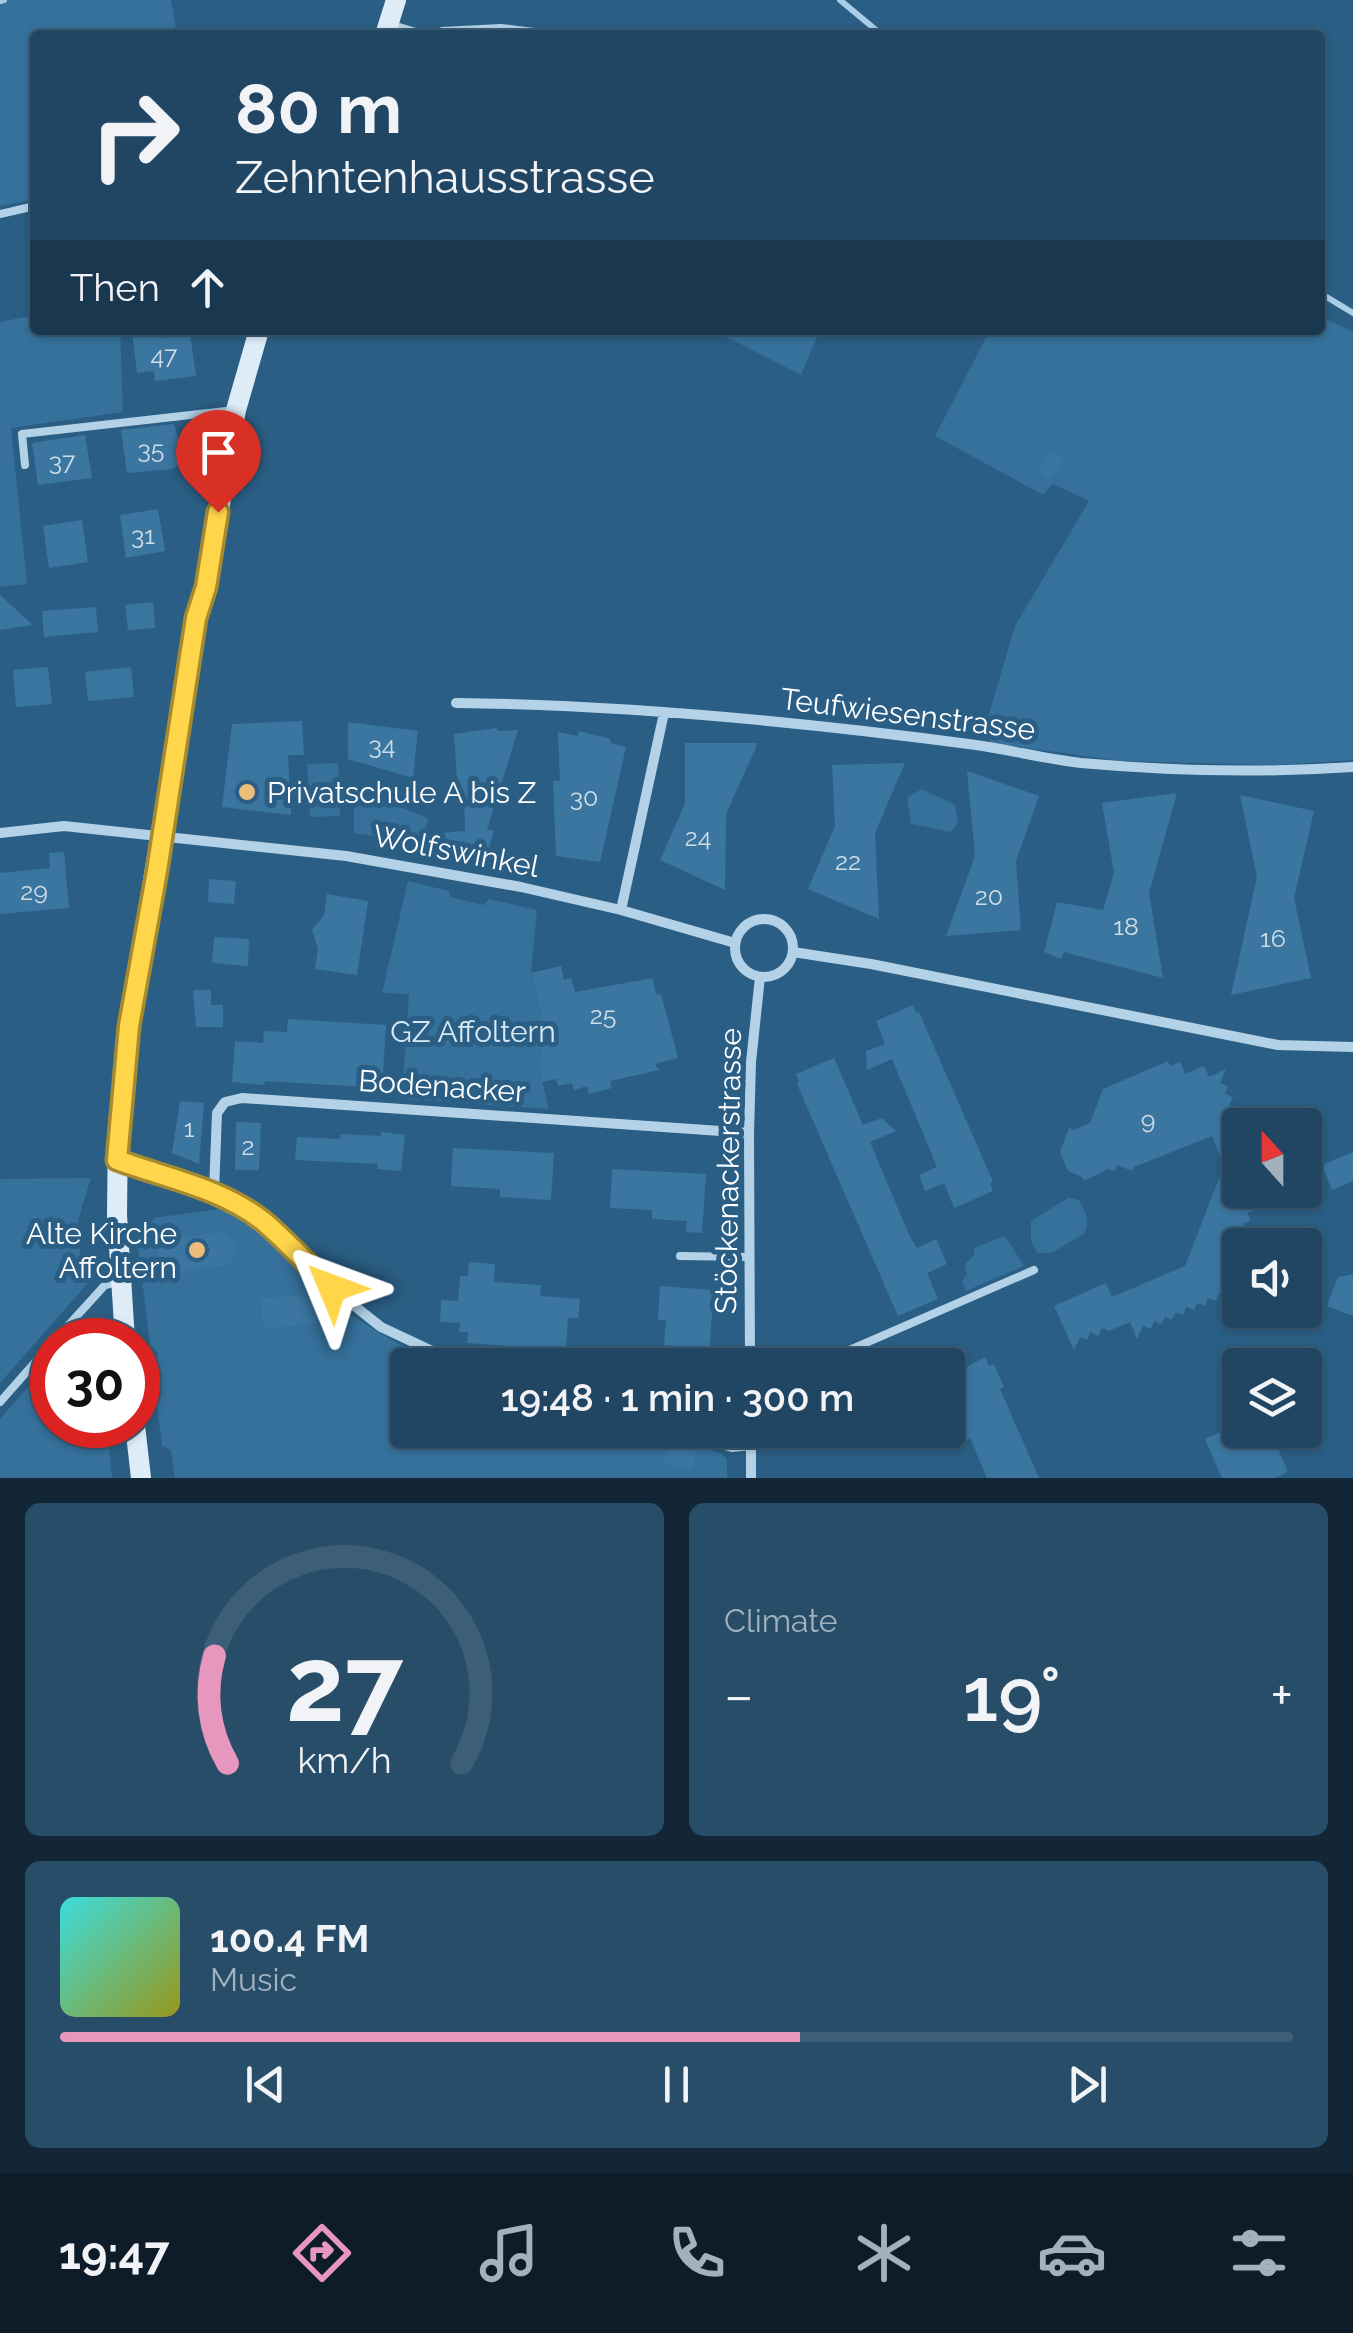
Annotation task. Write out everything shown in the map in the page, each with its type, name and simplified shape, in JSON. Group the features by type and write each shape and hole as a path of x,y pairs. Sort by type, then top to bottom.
{"street":[{"path":"387,30 396,0"},
{"path":"124,1318 117,1160 129,1026 196,618 206,587 236,410 258,335"},
{"name":"Teufwiesenstrasse","path":"456,703 559,704 664,713 975,745 1080,762 1225,769 1353,768"},
{"path":"622,910 664,713"},
{"name":"Wolfswinkel","path":"0,833 64,826 363,858 622,910 735,942"},
{"path":"764,919 786,930 793,952 778,974 760,977 751,975 737,961 735,942 742,928 764,919"},
{"path":"793,952 1278,1044 1353,1048"},
{"name":"Stöckenackerstrasse","path":"750,1348 749,1132 760,977"},
{"name":"Bodenacker","path":"214,1192 217,1113 225,1102 242,1098 749,1132"},
{"path":"117,1160 214,1192 262,1220 332,1288 382,1327 426,1348"},
{"path":"138,1448 141,1478"},
{"path":"751,1448 751,1478"}],"lane":[{"path":"462,30 518,30"},
{"path":"0,214 30,207"},
{"path":"25,465 22,434 236,410"},
{"path":"680,1256 750,1256"},
{"path":"854,1348 1034,1270"},
{"path":"75,1318 105,1284 120,1282"},
{"path":"0,1402 30,1369"}],"green space":[{"path":"0,0 171,0 176,30 30,30 30,200 0,206"},
{"path":"30,316 30,335 120,335 123,412 11,428 27,584 0,587 0,322"},
{"path":"1325,318 1353,332 1353,760 1276,765 1120,761 991,743 985,732 986,724 1015,626 1089,501 1053,484 1043,495 935,436 987,335 1325,335"},
{"path":"723,335 818,335 801,375"},
{"path":"338,763 340,816 310,817 307,764"},
{"path":"922,789 955,805 958,822 951,832 911,824 907,797"},
{"path":"354,797 385,801 428,818 423,843 354,833"},
{"name":"GZ Affoltern","path":"408,881 483,905 489,899 537,910 531,973 546,1035 543,1057 537,1060 549,1109 402,1099 409,994 382,993"},
{"path":"91,1178 79,1217 78,1239 85,1263 94,1276 57,1318 30,1318 30,1349 0,1383 0,1179"},
{"path":"1068,1198 1079,1200 1084,1208 1084,1234 1051,1253 1037,1253 1031,1241 1031,1221"},
{"path":"227,1208 270,1239 346,1311 407,1348 390,1348 390,1448 703,1448 727,1459 727,1478 175,1478 171,1450 162,1446 160,1429 160,1318 147,1318 135,1224"},
{"path":"1005,1236 1024,1266 966,1291 962,1281 967,1275 965,1264 974,1255 974,1248"},
{"path":"30,1385 30,1448 109,1448 112,1478 0,1478 0,1419"}],"building":[{"path":"132,335 190,335 196,376 155,381 154,371 137,373"},
{"path":"174,424 181,448 178,465 172,469 127,473 121,430"},
{"path":"85,435 92,478 38,485 32,443"},
{"path":"1050,450 1063,458 1051,480 1037,472"},
{"path":"158,509 165,551 126,558 120,515"},
{"path":"82,520 88,562 49,568 43,526"},
{"path":"0,595 33,625 0,630"},
{"path":"153,602 155,628 128,630 125,605"},
{"path":"96,607 98,632 44,637 42,611"},
{"path":"48,667 52,704 16,707 13,670"},
{"path":"131,667 134,697 88,701 85,672"},
{"path":"302,721 304,755 288,755 291,815 222,807 232,724"},
{"path":"348,722 418,731 413,778 348,759"},
{"path":"497,728 518,730 487,830 494,830 489,848 440,838 440,833 465,831 464,795 458,795 454,734"},
{"path":"579,731 626,747 600,862 556,856 553,781 560,781 558,732 578,736"},
{"path":"685,743 758,743 726,814 725,890 660,860 685,804"},
{"path":"905,763 875,833 879,919 808,889 835,826 832,765"},
{"path":"967,771 1039,796 1016,861 1021,930 946,936 975,856"},
{"path":"1177,793 1149,893 1163,978 1064,952 1061,959 1044,952 1057,902 1103,910 1114,873 1102,803"},
{"path":"1240,795 1314,811 1294,898 1311,978 1231,995 1257,877"},
{"path":"64,852 69,908 0,914 0,873 50,868 49,853"},
{"path":"209,879 236,881 234,904 208,902"},
{"path":"327,894 368,901 357,975 315,969 318,949 312,930 324,915"},
{"path":"214,937 249,939 248,966 212,963"},
{"path":"561,966 564,980 571,978 575,992 653,978 678,1058 655,1064 659,1070 610,1081 612,1088 589,1094 587,1086 574,1090 572,1083 558,1086 556,1079 542,1082 537,1059 543,1057 538,1037 546,1035 531,973"},
{"path":"193,990 211,990 211,1005 223,1005 223,1027 196,1027"},
{"path":"913,1005 993,1182 993,1191 954,1208 944,1183 925,1191 919,1175 937,1167 892,1059 867,1070 866,1051 885,1044 876,1021"},
{"path":"288,1019 386,1025 382,1088 232,1082 235,1041 263,1043 264,1031 287,1032"},
{"path":"834,1058 863,1125 882,1118 896,1131 870,1142 910,1237 917,1248 936,1239 947,1264 927,1273 938,1299 898,1316 797,1084 796,1074"},
{"path":"1168,1061 1170,1066 1180,1062 1185,1074 1204,1066 1209,1077 1226,1069 1220,1083 1228,1086 1225,1094 1233,1097 1229,1105 1237,1108 1222,1108 1222,1161 1212,1136 1132,1171 1117,1165 1115,1171 1108,1169 1084,1181 1068,1171 1060,1152 1069,1128 1074,1130 1090,1123 1103,1089"},
{"path":"180,1101 204,1103 199,1164 172,1153"},
{"path":"236,1122 261,1123 259,1170 235,1170"},
{"path":"381,1132 405,1135 401,1171 377,1169 378,1164 295,1160 297,1137 340,1139 341,1134 381,1136"},
{"path":"453,1148 554,1153 551,1200 500,1197 500,1189 451,1186"},
{"path":"1353,1152 1353,1181 1332,1190 1322,1165"},
{"path":"612,1169 706,1174 702,1233 686,1232 687,1221 652,1219 652,1210 610,1208"},
{"path":"1222,1171 1222,1208 1255,1210 1247,1213 1251,1220 1243,1224 1244,1228 1222,1228 1222,1293 1216,1301 1208,1298 1205,1306 1197,1303 1194,1310 1186,1307 1183,1315 1176,1312 1172,1320 1165,1317 1161,1324 1154,1321 1151,1329 1143,1326 1137,1339 1130,1322 1109,1331 1102,1328 1098,1336 1090,1332 1087,1340 1080,1337 1074,1350 1054,1306 1106,1283 1112,1297 1185,1266"},
{"name":"Alte Kirche Affoltern","path":"222,1232 235,1241 237,1255 228,1265 169,1273 169,1268 161,1269 156,1241"},
{"path":"469,1262 495,1264 494,1282 541,1285 540,1296 580,1299 578,1318 568,1318 566,1348 467,1343 468,1332 459,1332 460,1323 440,1322 441,1300 458,1301 460,1276 468,1276"},
{"path":"1353,1274 1353,1316 1327,1306 1338,1277"},
{"path":"660,1286 714,1290 709,1348 664,1345 666,1320 658,1320"},
{"path":"315,1293 318,1323 264,1329 260,1299"},
{"path":"985,1357 989,1366 994,1364 1004,1387 1000,1389 1039,1478 987,1478 970,1438 965,1440 965,1368"},
{"path":"1222,1431 1222,1448 1278,1448 1288,1472 1275,1478 1222,1478 1205,1439"},
{"path":"666,1448 696,1451 692,1470 663,1463"}],"waterway":[{"path":"0,1 4,0"},
{"path":"840,0 876,30"},
{"path":"1325,296 1353,313"}],"place":[{"name":"Privatschule A bis Z","path":"247,792"},
{"name":"Alte Kirche Affoltern","path":"197,1250"}],"route":[{"path":"218,512 206,587 196,618 129,1026 117,1160 214,1192 262,1220 332,1288"}]}
